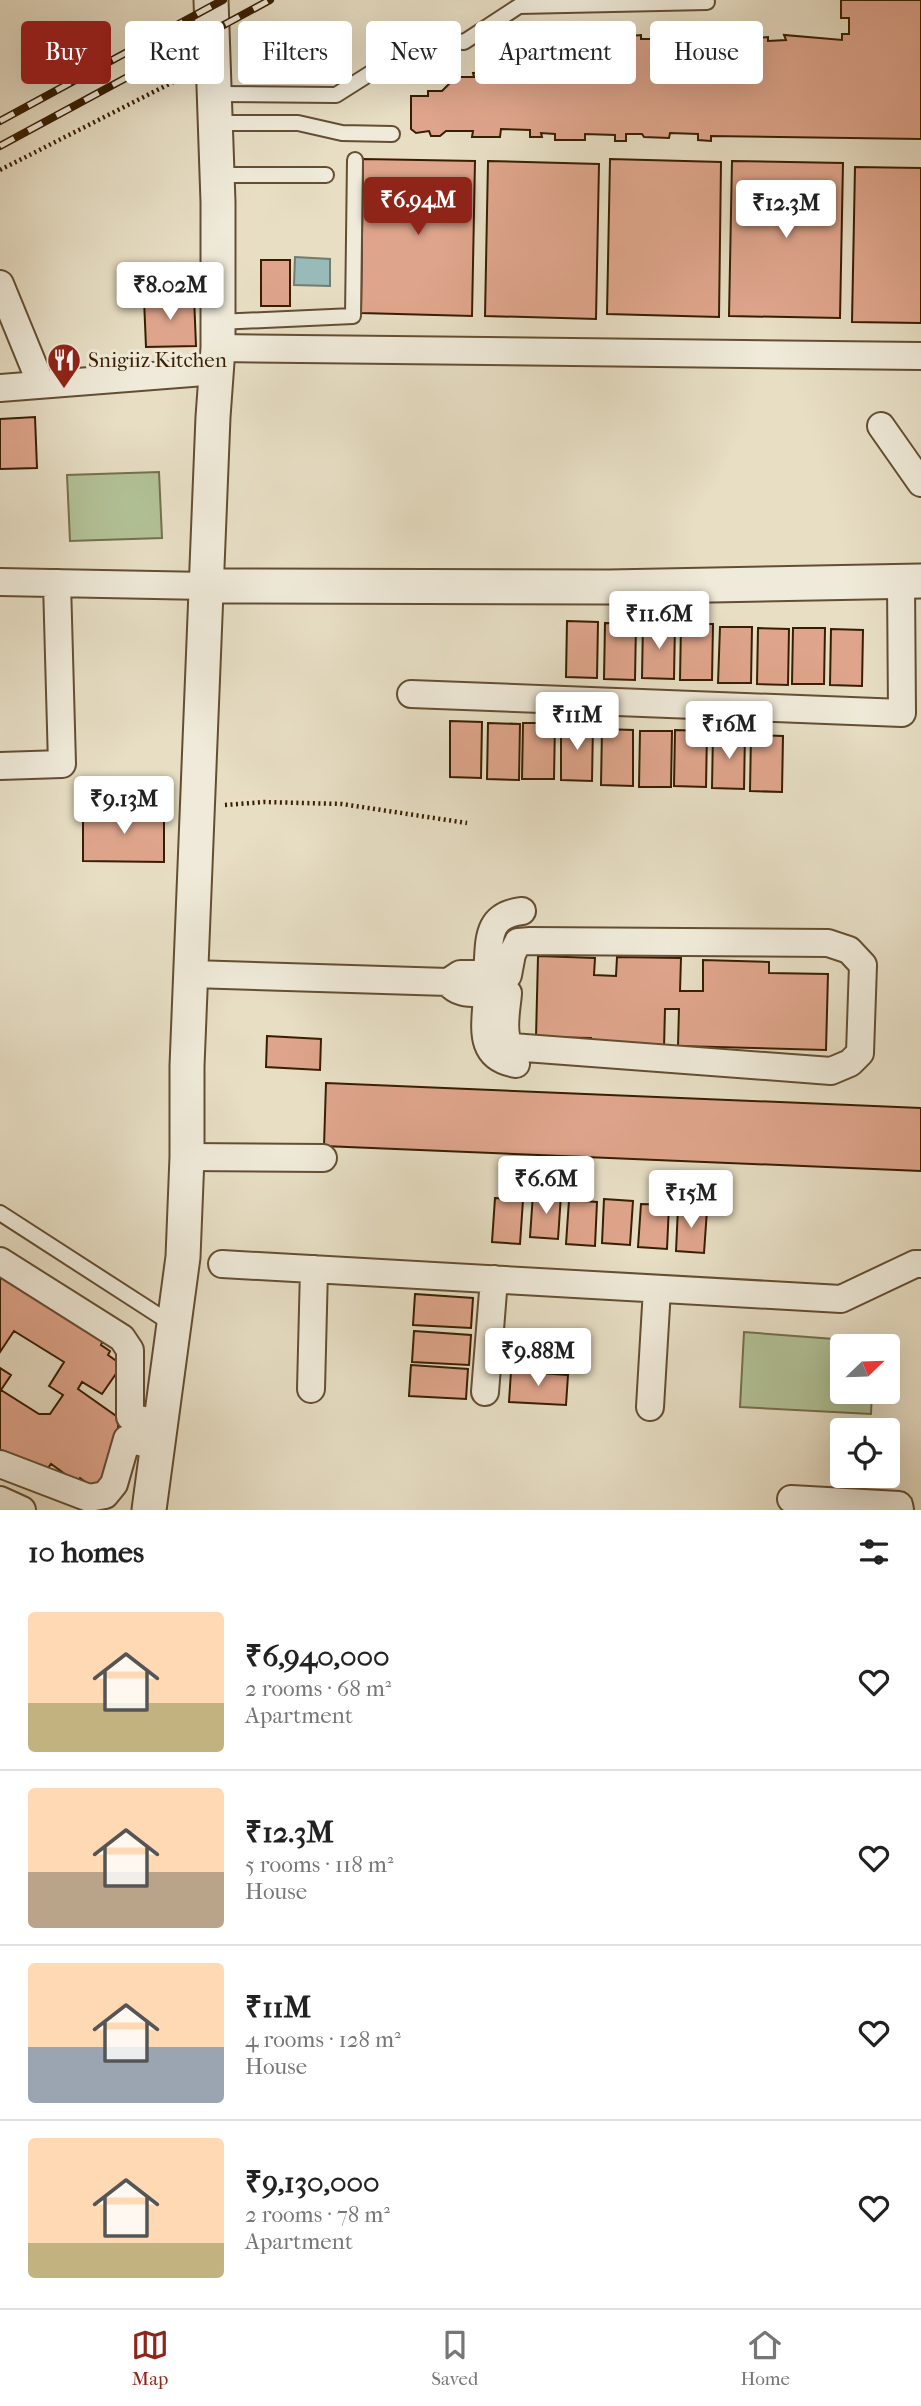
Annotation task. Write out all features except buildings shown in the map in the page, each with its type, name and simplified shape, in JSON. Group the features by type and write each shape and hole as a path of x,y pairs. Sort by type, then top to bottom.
{"street":[{"path":"0,1464 89,1498 105,1495 114,1485 144,1432 174,1325 183,1257 187,1066 218,347 217,175 211,0"},
{"path":"0,284 41,384"},
{"path":"0,388 41,384 218,347 921,356"},
{"path":"881,426 921,483"},
{"path":"0,582 206,586 609,587 911,582 902,713 411,694"},
{"path":"0,766 62,764 57,583"},
{"path":"516,1063 501,1061 492,1053 486,1039 498,984 518,942 530,941 828,943 849,950 863,965 860,1053 850,1063 831,1071 512,1047 505,1035 498,984 491,936 497,919 506,913 522,911"},
{"path":"192,974 448,982 459,992 498,984"},
{"path":"187,1157 323,1158"},
{"path":"0,1261 122,1338 130,1350 144,1432 149,1510"},
{"path":"222,1264 841,1299 915,1264 921,1264"},
{"path":"311,1389 314,1269"},
{"path":"485,1392 494,1279"},
{"path":"650,1407 657,1289"},
{"path":"791,1499 899,1505 900,1510"},
{"path":"0,1500 22,1510"}],"lane":[{"path":"215,93 336,95 426,38 464,42 519,6 707,2"},
{"path":"215,93 298,123 342,133 392,134"},
{"path":"218,347 353,316 355,160"},
{"path":"217,175 326,175"},
{"path":"0,1213 174,1325"}],"path":[{"path":"0,170 215,93"},
{"path":"198,803 342,804 467,823"}],"green space":[{"path":"159,472 162,538 70,541 67,475"},
{"path":"744,1332 830,1339 830,1404 871,1404 871,1414 740,1407"}],"water":[{"path":"295,257 330,259 330,286 294,285"}],"railway":[{"path":"0,121 223,0"},
{"path":"0,146 270,0"}],"place":[{"name":"Snigiiz Kitchen","path":"64,390"}]}
